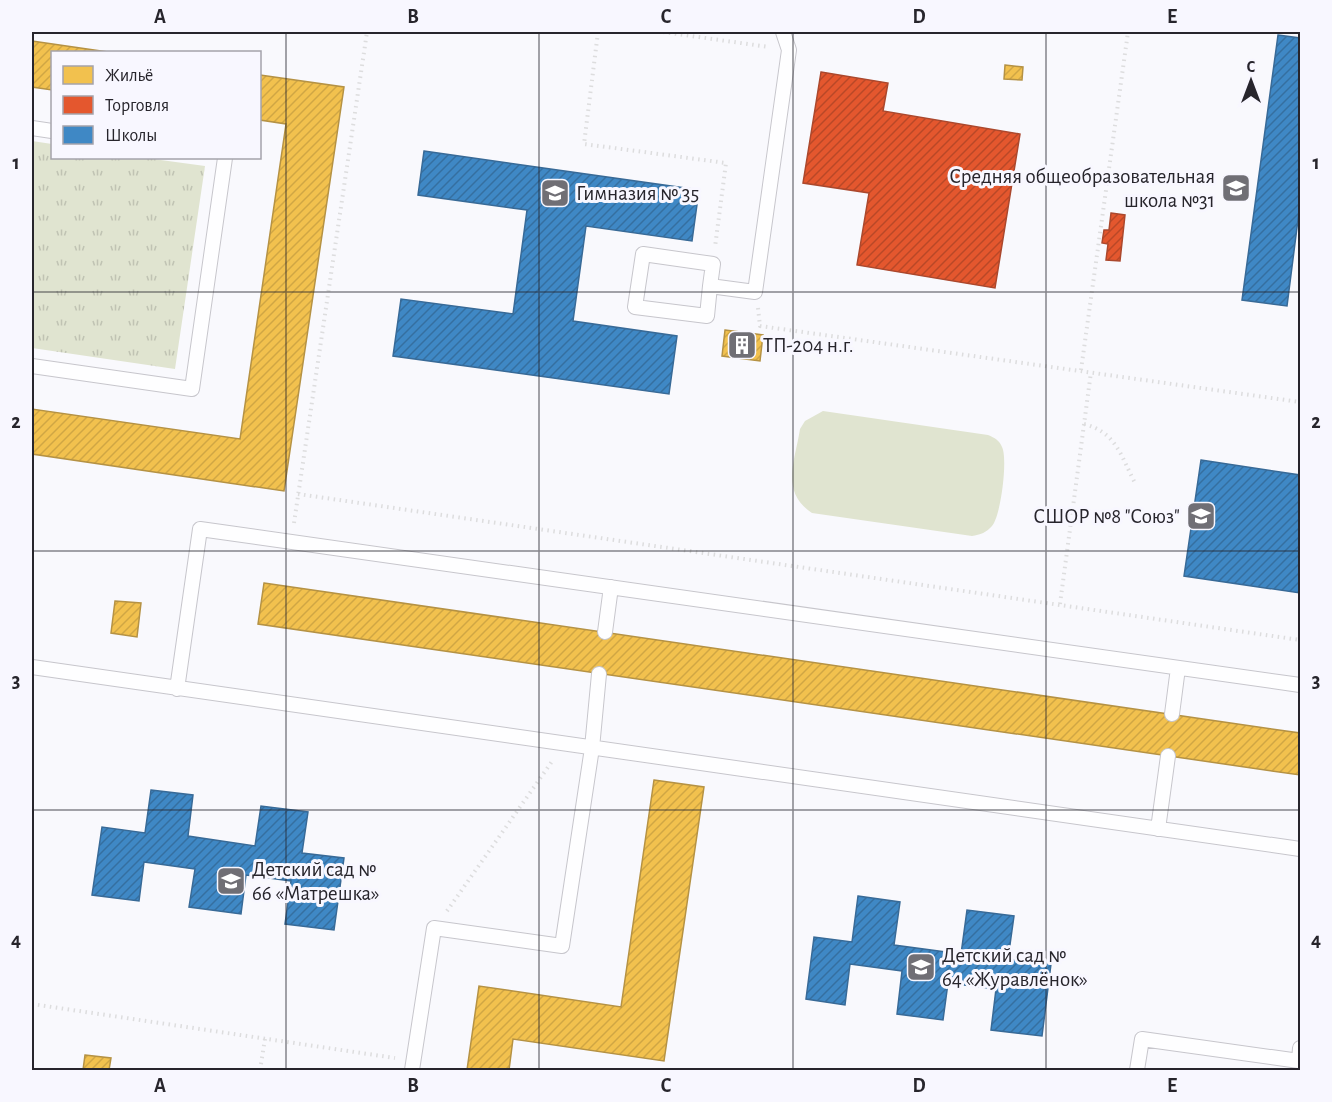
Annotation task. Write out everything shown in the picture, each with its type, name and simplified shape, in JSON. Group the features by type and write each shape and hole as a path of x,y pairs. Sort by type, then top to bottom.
{"lane":[{"path":"710,286 755,292 789,50 783,32"},
{"path":"32,128 51,131"},
{"path":"32,366 192,389 225,159"},
{"path":"643,254 713,264 710,286 706,316 635,307 643,254"},
{"path":"177,688 200,529 1300,685"},
{"path":"605,632 611,587"},
{"path":"32,668 1300,849"},
{"path":"1172,714 1178,668"},
{"path":"413,1066 434,928 562,946 592,748 600,674"},
{"path":"1158,829 1167,756"},
{"path":"1137,1071 1142,1039 1299,1061 1300,1048"}],"path":[{"path":"291,542 367,32"},
{"path":"598,32 584,144 726,163 713,264"},
{"path":"663,32 789,50"},
{"path":"1081,370 1128,32"},
{"path":"755,292 760,326 1300,402"},
{"path":"1060,604 1091,372"},
{"path":"1084,424 1101,428 1112,438 1135,483"},
{"path":"298,494 1300,640"},
{"path":"434,928 563,744"},
{"path":"32,1004 265,1039 413,1066"},
{"path":"260,1071 265,1039"}],"green space":[{"path":"32,141 51,144 51,159 153,159 205,166 175,369 32,348"},
{"path":"823,411 988,435 995,438 1004,453 1004,474 1001,500 992,526 983,533 972,536 812,513 796,496 793,486 793,464 800,429 805,421"}],"building: Жильё":[{"path":"32,41 101,51 51,51 51,90 32,87"},
{"path":"1005,65 1023,67 1022,80 1004,79"},
{"path":"261,75 344,87 284,491 32,454 32,409 240,439 286,124 261,120"},
{"name":"ТП-204 н.г.","path":"725,330 763,335 760,361 722,356"},
{"path":"264,583 1300,733 1300,775 258,624"},
{"path":"115,601 141,603 137,637 111,633"},
{"path":"654,780 704,787 664,1061 513,1039 509,1070 467,1070 479,986 621,1007"},
{"path":"85,1055 111,1058 109,1070 83,1070"}],"building: Торговля":[{"path":"821,72 888,83 883,111 1020,134 995,288 857,265 869,193 803,183"},
{"path":"1111,213 1125,215 1120,261 1106,260 1108,244 1102,243 1104,230 1109,230"}],"building: Школы":[{"path":"1278,35 1300,38 1300,204 1287,306 1242,300"},
{"path":"424,151 699,190 692,241 586,226 573,321 677,336 669,394 393,356 401,299 513,314 527,210 418,195"},
{"path":"1201,460 1300,475 1300,593 1184,576"},
{"path":"151,790 193,795 188,836 255,846 261,806 308,812 302,853 344,858 334,930 285,924 291,881 246,875 241,914 189,907 195,869 144,862 139,901 92,895 102,827 145,833"},
{"path":"858,896 900,902 894,945 961,954 967,910 1014,916 1008,959 1051,964 1042,1036 991,1030 996,989 948,983 943,1020 897,1014 902,971 850,964 845,1005 806,999 814,937 852,942"}],"place":[{"name":"Средняя общеобразовательная школа №31","path":"1236,188"},
{"name":"Гимназия № 35","path":"555,193"},
{"name":"ТП-204 н.г.","path":"742,345"},
{"name":"СШОР №8 \"Союз\"","path":"1201,516"},
{"name":"Детский сад № 66 «Матрешка»","path":"231,881"},
{"name":"Детский сад № 64 «Журавлёнок»","path":"921,967"}]}
